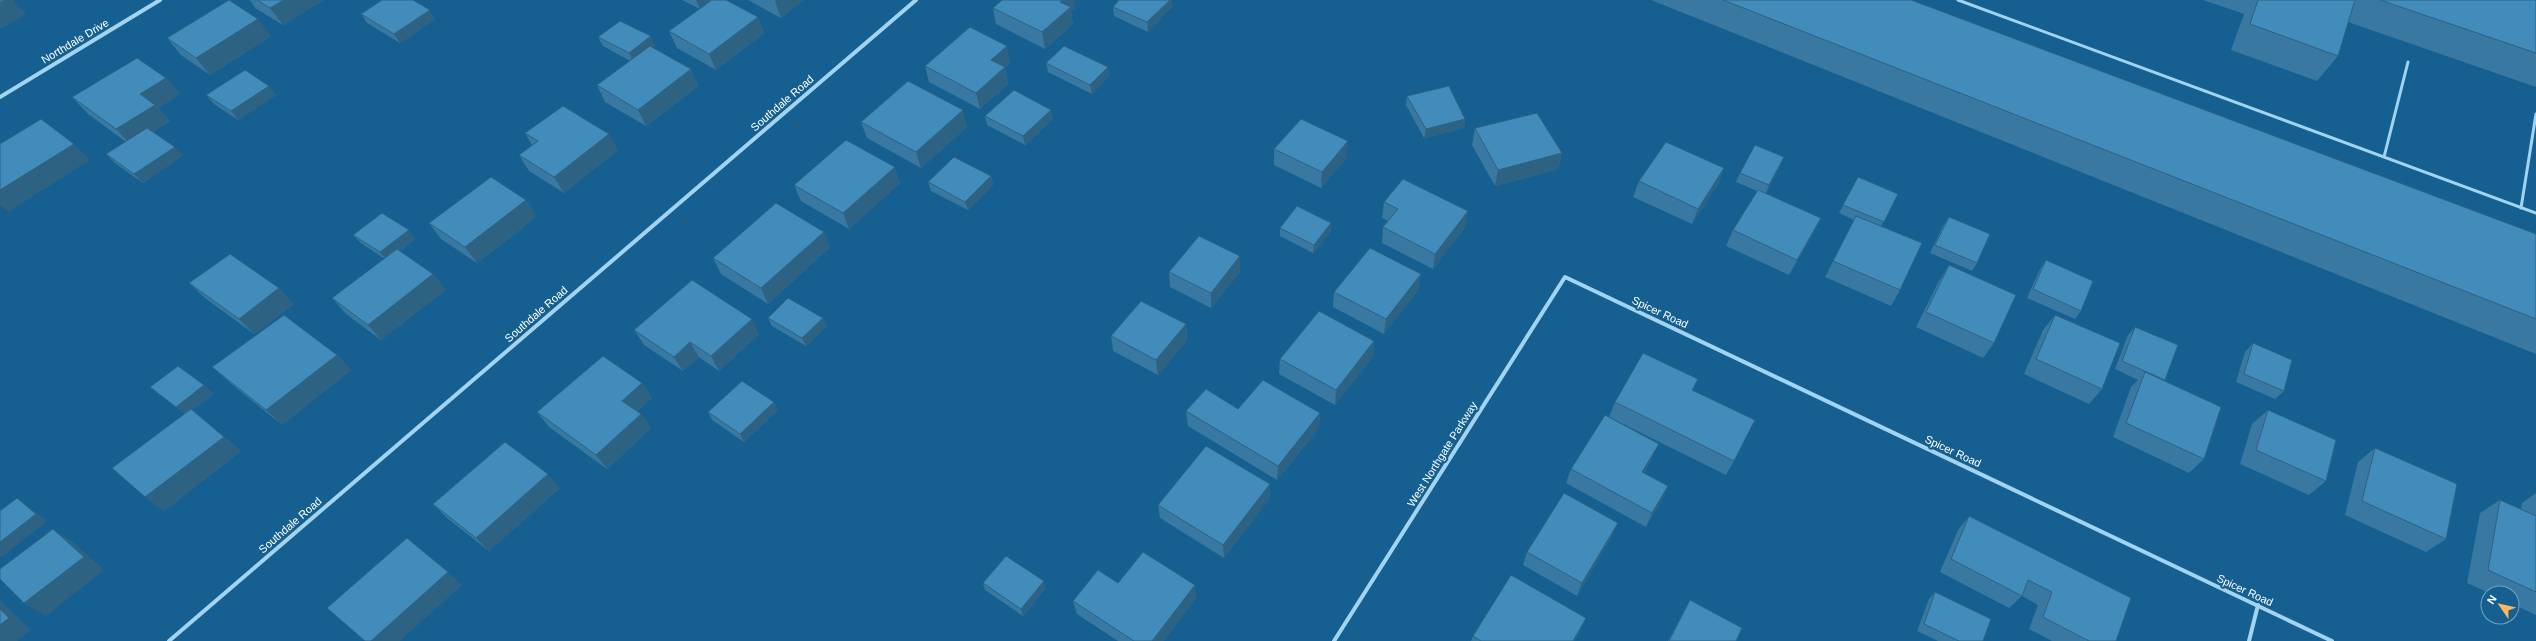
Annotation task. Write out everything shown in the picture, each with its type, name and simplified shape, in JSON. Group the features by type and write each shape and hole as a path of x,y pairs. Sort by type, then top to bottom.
{"street":[{"name":"Northdale Drive","path":"0,97 160,0"},
{"name":"Southdale Road","path":"169,641 916,0"},
{"name":"Spicer Road","path":"1565,277 2332,641"},
{"name":"West Northgate Parkway","path":"1334,641 1565,277"},
{"path":"2249,641 2258,605"}],"lane":[{"path":"1958,0 2536,213"},
{"path":"2384,157 2408,62"},
{"path":"2521,208 2536,114"}],"building":[{"path":"229,0 258,19 196,58 167,38"},
{"path":"257,0 284,0 270,8"},
{"path":"382,0 413,0 430,10 394,34 361,14"},
{"path":"712,0 726,0 758,17 709,54 669,31"},
{"path":"1002,0 1062,0 1060,2 1071,7 1042,32 993,8"},
{"path":"1119,0 1170,0 1147,22 1113,7"},
{"path":"1723,0 1911,0 2536,234 2536,319"},
{"path":"2258,0 2355,0 2338,56 2250,24"},
{"path":"2380,0 2536,0 2536,53"},
{"path":"620,21 651,36 629,53 598,37"},
{"path":"970,27 1007,46 991,60 1005,67 976,93 925,66"},
{"path":"650,46 691,69 638,110 597,85"},
{"path":"1064,46 1108,67 1090,85 1046,63"},
{"path":"137,58 166,78 140,94 155,105 116,129 72,97"},
{"path":"245,70 269,86 231,111 206,95"},
{"path":"908,81 963,110 916,152 861,122"},
{"path":"1449,86 1465,119 1426,129 1407,96"},
{"path":"1014,90 1051,110 1023,136 985,116"},
{"path":"563,106 609,134 554,177 519,155 538,141 525,133"},
{"path":"1537,113 1562,153 1498,170 1475,128"},
{"path":"41,119 74,144 0,190 0,144"},
{"path":"1301,119 1348,141 1322,172 1274,149"},
{"path":"147,128 175,147 134,174 106,154"},
{"path":"846,140 895,167 843,213 794,185"},
{"path":"1666,142 1724,168 1698,209 1639,181"},
{"path":"1755,145 1784,157 1769,185 1740,173"},
{"path":"954,157 991,176 965,202 928,182"},
{"path":"491,177 526,200 465,247 429,223"},
{"path":"1858,177 1898,194 1884,222 1843,205"},
{"path":"1403,179 1468,211 1435,254 1383,227 1398,209 1384,202"},
{"path":"1758,190 1821,218 1797,260 1733,230"},
{"path":"776,203 824,232 761,288 713,258"},
{"path":"1297,206 1331,223 1314,245 1280,228"},
{"path":"382,213 409,230 380,252 353,235"},
{"path":"1856,216 1922,243 1900,290 1833,261"},
{"path":"1949,217 1990,234 1977,263 1935,245"},
{"path":"1199,236 1240,256 1211,293 1169,272"},
{"path":"1370,248 1421,274 1386,319 1334,292"},
{"path":"397,249 433,274 368,325 332,298"},
{"path":"230,254 279,288 239,319 189,283"},
{"path":"2046,260 2093,281 2081,311 2033,289"},
{"path":"1949,265 2016,295 1994,343 1926,312"},
{"path":"692,280 752,319 711,356 690,342 674,357 634,330"},
{"path":"788,298 823,318 802,338 768,318"},
{"path":"1141,301 1186,324 1156,360 1111,336"},
{"path":"1319,311 1374,341 1336,390 1280,359"},
{"path":"284,315 337,355 266,410 212,367"},
{"path":"2055,315 2120,343 2102,389 2036,359"},
{"path":"2135,327 2178,345 2165,380 2122,361"},
{"path":"2253,343 2292,360 2284,391 2244,374"},
{"path":"1643,353 1698,379 1692,390 1755,420 1734,461 1615,402"},
{"path":"603,356 642,383 622,401 641,414 596,455 537,412"},
{"path":"178,366 204,385 176,407 150,387"},
{"path":"2145,372 2221,407 2204,459 2126,423"},
{"path":"1263,380 1320,413 1278,466 1186,411 1206,389 1238,409"},
{"path":"742,381 774,402 740,434 708,412"},
{"path":"191,409 224,437 145,497 112,468"},
{"path":"2268,410 2336,440 2326,481 2256,450"},
{"path":"1605,415 1659,444 1642,472 1668,486 1652,513 1571,469"},
{"path":"505,442 548,474 476,538 433,504"},
{"path":"1206,446 1270,484 1223,545 1158,505"},
{"path":"2375,448 2457,484 2446,539 2362,501"},
{"path":"1564,493 1618,523 1582,583 1527,552"},
{"path":"17,498 36,514 0,542 0,511"},
{"path":"2500,500 2536,516 2536,592 2488,570"},
{"path":"1969,516 2131,598 2116,641 2089,641 2043,617 2052,592 2028,580 2022,596 1951,559"},
{"path":"53,529 84,557 24,603 0,579 0,569"},
{"path":"407,538 448,572 371,641 365,641 327,608"},
{"path":"1143,552 1195,585 1152,641 1134,641 1073,601 1098,570 1118,583"},
{"path":"1006,556 1044,581 1021,609 983,583"},
{"path":"1511,575 1586,618 1573,641 1481,641 1473,636"},
{"path":"1935,592 1991,619 1983,641 1959,641 1924,624"},
{"path":"1690,600 1742,628 1736,641 1669,641"},
{"path":"0,609 9,618 0,625"}]}
